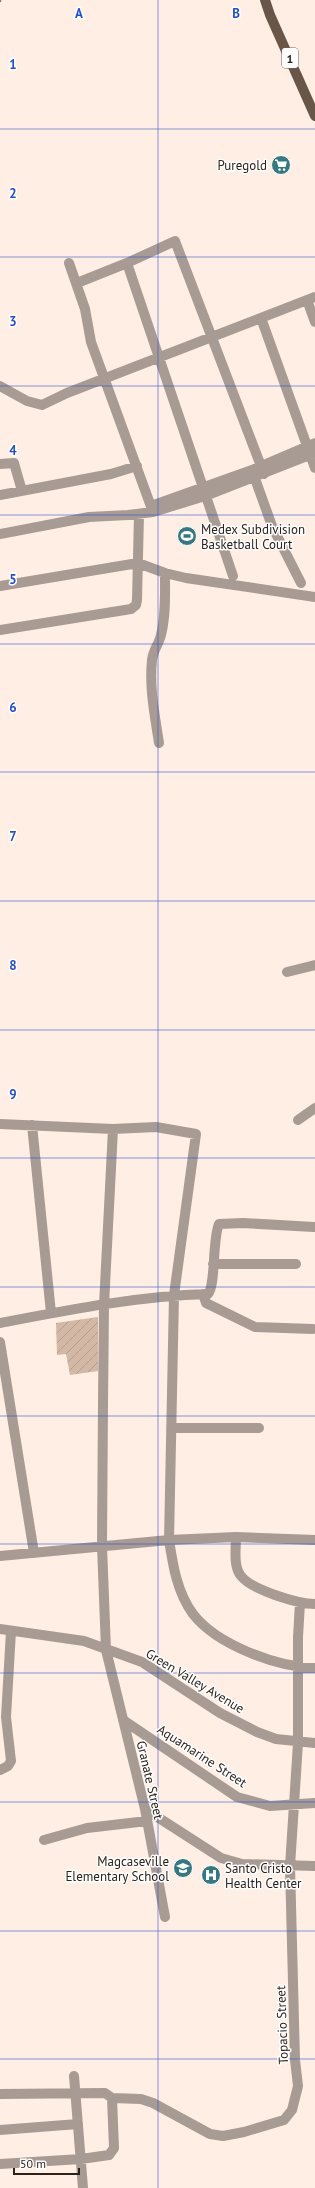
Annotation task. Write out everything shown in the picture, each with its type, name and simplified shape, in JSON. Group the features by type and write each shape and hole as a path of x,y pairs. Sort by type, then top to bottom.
{"main road":[{"name":"1","path":"265,0 270,15 315,116"}],"street":[{"path":"77,283 127,263 175,241 211,336 258,472 272,526 300,583"},
{"path":"0,630 131,609 136,604 137,600 138,563 147,511 137,466 91,342 77,283 69,262"},
{"path":"127,263 160,356 203,492 233,576"},
{"path":"0,386 27,401 42,405 160,356 311,298 315,322"},
{"path":"261,318 312,450 315,468"},
{"path":"0,534 89,517 147,511 258,472 312,450"},
{"path":"0,464 14,463 22,491"},
{"path":"0,495 111,474 137,466"},
{"path":"0,586 138,563 166,573 315,597"},
{"path":"159,743 152,687 152,660 154,647 161,637 163,625 166,573"},
{"path":"287,972 315,965"},
{"path":"298,1120 315,1108"},
{"path":"0,1124 113,1129 156,1127 196,1134 174,1295 169,1540 174,1577 193,1614 219,1637 244,1651 298,1668 315,1668"},
{"path":"32,1125 51,1313"},
{"name":"Granate Street","path":"113,1129 104,1305 102,1546 106,1650 145,1809 165,1917"},
{"path":"0,1323 51,1313 174,1295 208,1294 211,1289 219,1224 243,1223 314,1227"},
{"path":"213,1264 296,1264"},
{"path":"203,1294 206,1303 255,1327 313,1329"},
{"path":"0,1342 34,1553"},
{"path":"172,1428 259,1428"},
{"path":"0,1556 169,1540 236,1537 315,1540"},
{"path":"236,1537 235,1560 241,1576 255,1586 300,1603 315,1604"},
{"name":"Topacio Street","path":"0,2094 105,2093 112,2098 140,2099 153,2103 210,2134 223,2136 244,2132 284,2120 292,2110 298,2086 295,2060 290,1866 298,1742 300,1603"},
{"name":"Green Valley Avenue","path":"0,1629 84,1641 142,1662 220,1713 257,1732 276,1739 315,1743"},
{"path":"0,1770 8,1766 11,1761 6,1717 11,1631"},
{"name":"Aquamarine Street","path":"123,1720 237,1797 270,1806 315,1803"},
{"path":"145,1809 221,1858 242,1864 315,1866"},
{"path":"44,1840 87,1828 147,1821"},
{"path":"74,2076 83,2188"},
{"path":"0,2164 81,2159 109,2155 114,2148 112,2098"},
{"path":"0,2130 78,2124"}],"shaded area":[{"path":"98,1317 98,1371 70,1375 66,1354 57,1355 56,1323"}],"place":[{"name":"Puregold","path":"281,165"},
{"name":"Medex Subdivision Basketball Court","path":"187,536"},
{"name":"Magcaseville Elementary School","path":"183,1868"},
{"name":"Santo Cristo Health Center","path":"211,1875"}]}
